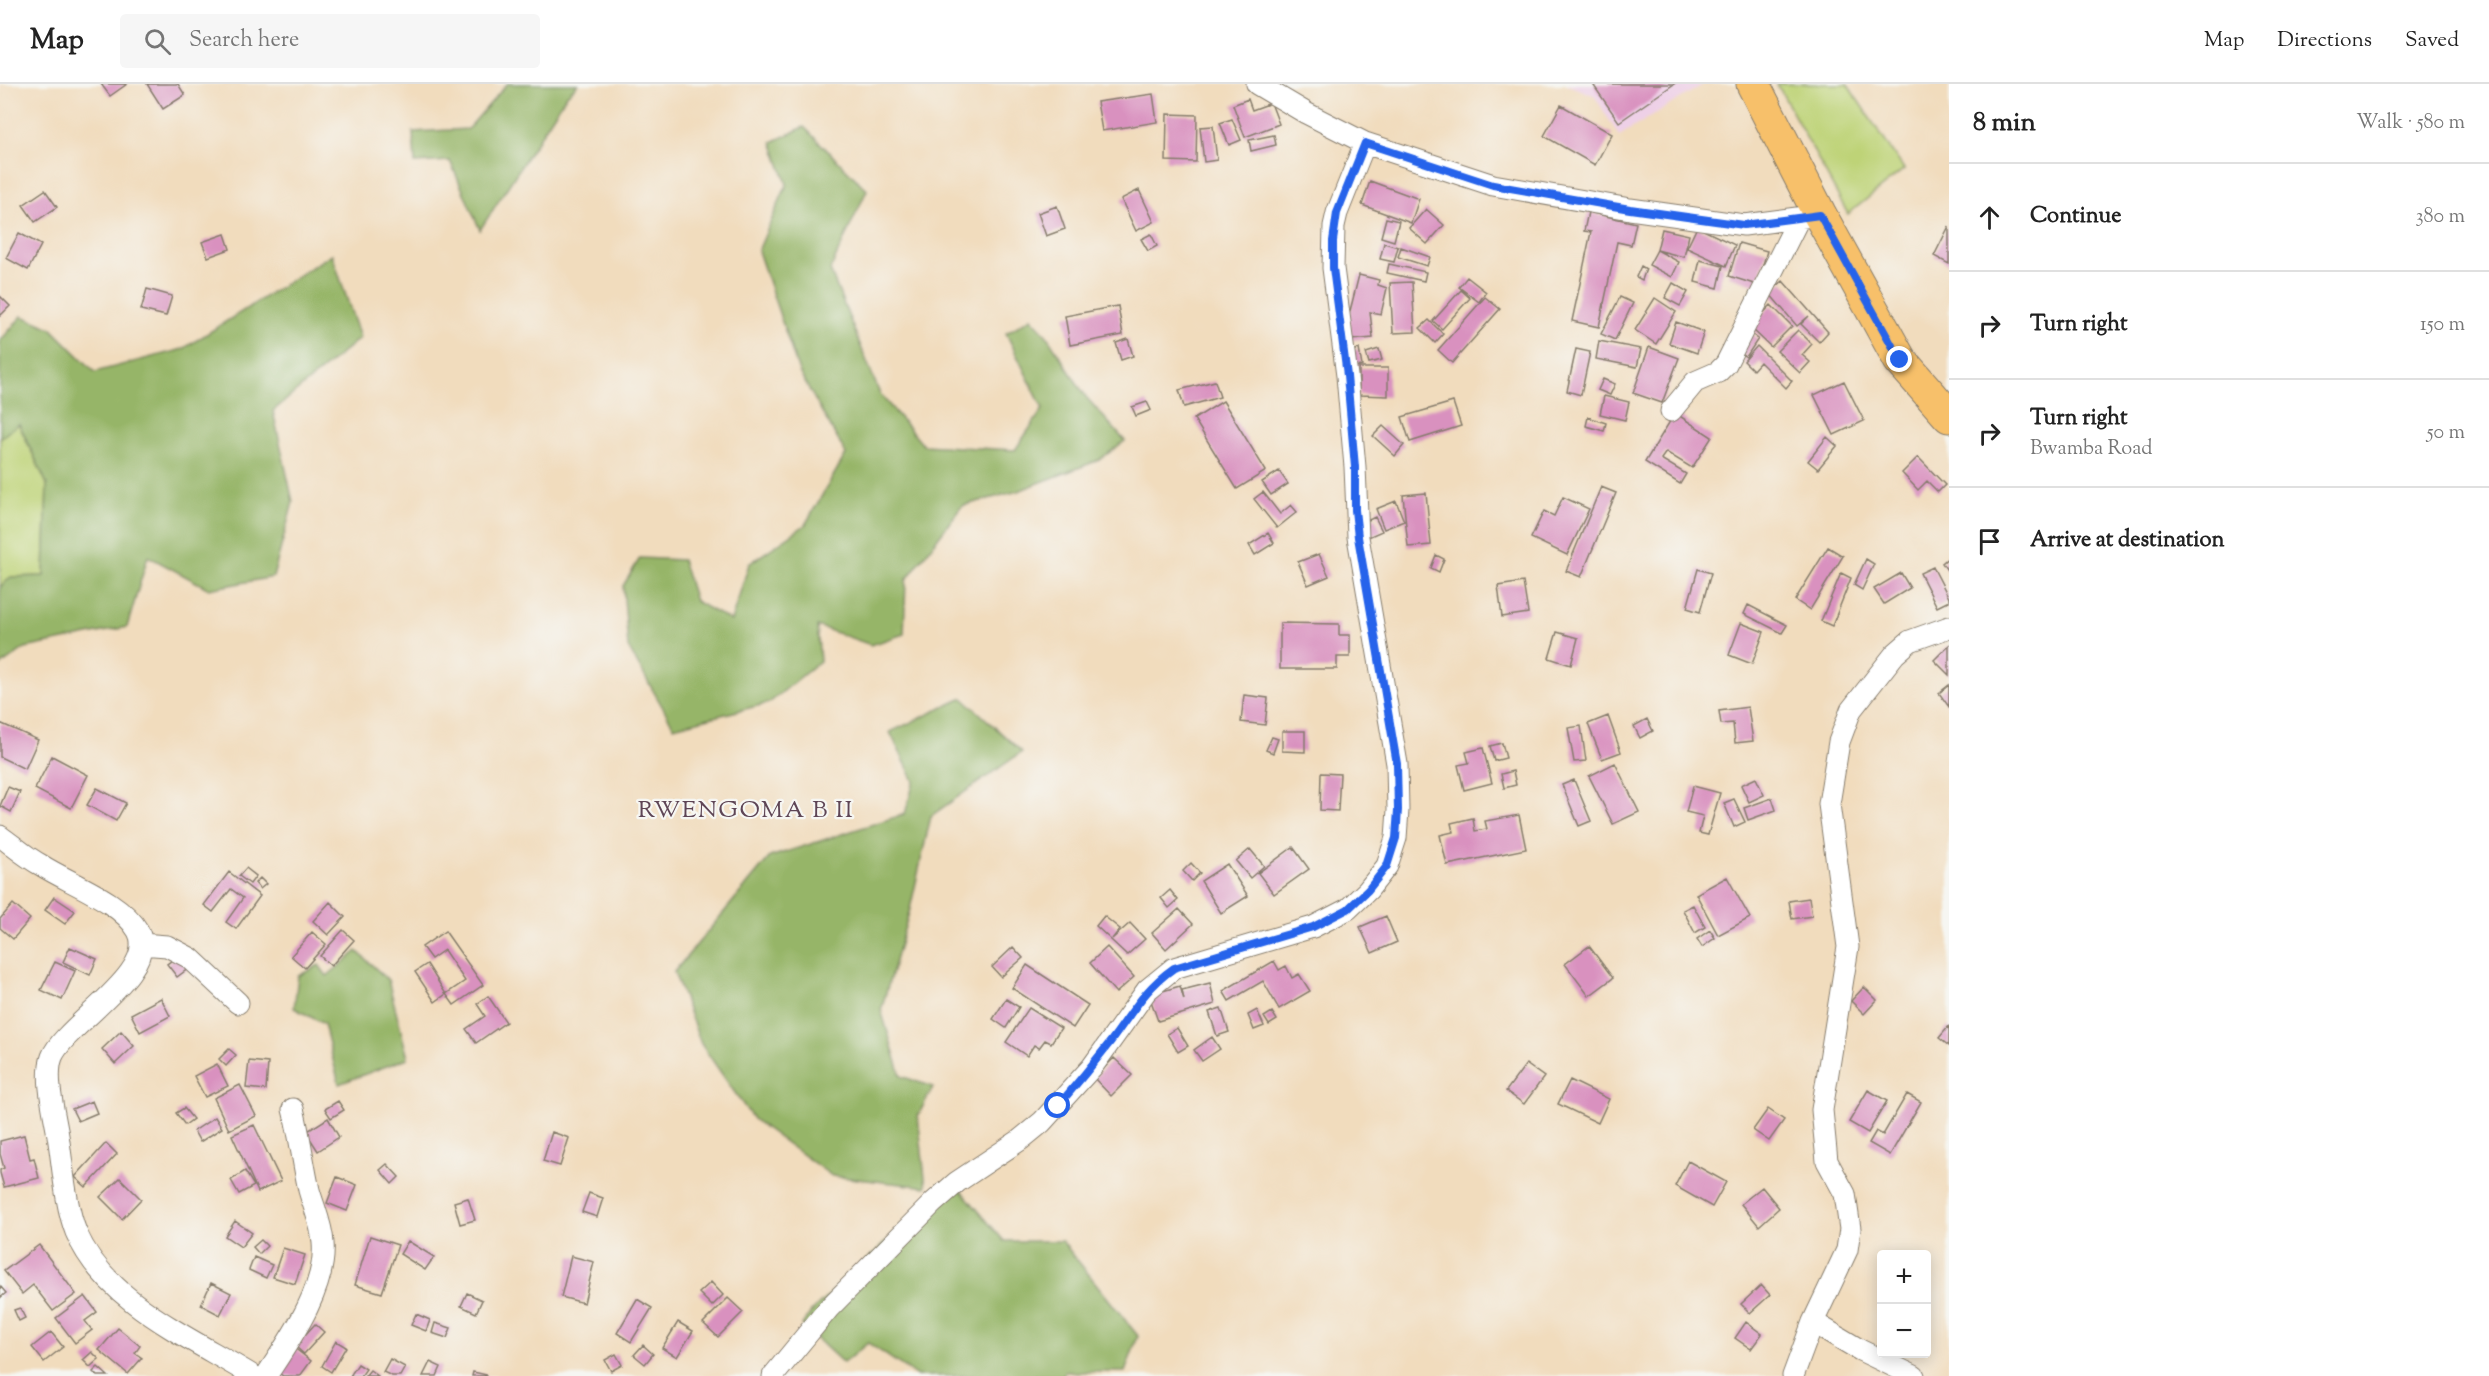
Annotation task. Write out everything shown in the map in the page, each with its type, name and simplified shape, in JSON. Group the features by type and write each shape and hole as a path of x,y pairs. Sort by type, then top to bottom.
{"main road":[{"path":"1753,84 1810,216 1900,360 1949,416"}],"street":[{"path":"1257,84 1306,113 1365,143 1493,185 1744,225 1810,216"},
{"path":"773,1376 829,1308 933,1203 957,1182 1020,1140 1058,1106 1092,1067 1147,990 1160,978 1174,968 1313,927 1348,909 1368,890 1387,866 1396,838 1397,764 1358,537 1347,376 1333,268 1334,226 1337,213 1365,143"},
{"path":"1671,411 1695,382 1718,372 1726,364 1810,216"},
{"path":"1794,1376 1813,1322 1847,1250 1850,1229 1845,1194 1827,1161 1822,1110 1848,947 1829,804 1833,773 1843,731 1851,710 1862,694 1895,654 1910,641 1949,627"},
{"path":"0,836 40,865 101,897 138,931 141,944 138,958 126,977 53,1055 50,1083 75,1230 101,1270 128,1298 161,1323 253,1376"},
{"path":"141,944 167,946 189,958 238,1003"},
{"path":"266,1376 300,1322 316,1285 323,1255 322,1229 309,1188 293,1109"},
{"path":"1813,1322 1860,1350 1914,1376"}],"shaded area":[{"path":"1565,84 1704,84 1619,136 1594,95"}],"green space":[{"path":"507,84 578,84 566,96 480,230 450,161 415,163 413,132 468,129"},
{"path":"1777,84 1847,84 1904,169 1848,214"},
{"path":"804,127 867,190 830,270 880,394 923,445 1015,450 1043,409 1006,333 1031,318 1045,333 1086,397 1125,441 1099,460 1018,491 962,506 906,580 904,634 871,645 817,626 820,661 769,703 674,727 628,647 623,586 640,558 682,560 695,601 731,621 749,564 805,525 846,454 799,372 758,251 787,184 772,142"},
{"path":"332,254 360,338 273,411 293,502 273,577 209,589 148,556 127,627 25,648 0,666 0,587 11,577 44,576 47,484 19,424 0,438 0,341 22,316 51,328 95,372 183,349"},
{"path":"18,423 47,484 44,576 11,577 0,587 0,438"},
{"path":"963,698 1022,752 931,816 910,909 881,1010 901,1076 933,1087 918,1116 926,1187 832,1176 753,1119 701,1044 674,972 770,857 905,814 914,781 890,732"},
{"path":"357,951 388,980 408,1058 339,1084 324,1024 294,1008 298,976 319,965 327,976"},
{"path":"954,1182 1004,1241 1062,1241 1138,1336 1125,1372 1065,1372 1063,1376 917,1376 868,1343 843,1363 802,1325 811,1312 935,1196"}],"building":[{"path":"101,84 127,84 110,96"},
{"path":"147,84 178,84 185,95 163,109"},
{"path":"1597,84 1674,84 1619,122 1594,86"},
{"path":"1153,94 1157,122 1102,131 1097,102"},
{"path":"1248,99 1252,110 1271,103 1279,124 1245,137 1233,105"},
{"path":"1561,105 1612,134 1595,165 1544,136"},
{"path":"1167,114 1197,115 1196,162 1166,161"},
{"path":"1232,119 1241,140 1229,145 1220,123"},
{"path":"1213,126 1217,160 1204,162 1200,127"},
{"path":"1274,135 1276,145 1251,151 1249,140"},
{"path":"1370,181 1419,199 1411,223 1362,205"},
{"path":"45,190 57,207 35,222 23,205"},
{"path":"1139,190 1154,222 1136,231 1121,199"},
{"path":"1057,206 1065,229 1046,236 1038,213"},
{"path":"1426,209 1444,225 1427,244 1409,228"},
{"path":"1588,212 1636,223 1631,245 1617,242 1599,327 1572,321 1591,232 1584,231"},
{"path":"1386,218 1399,221 1394,241 1381,237"},
{"path":"1949,226 1949,264 1934,256"},
{"path":"1697,227 1735,245 1726,266 1687,248"},
{"path":"1662,229 1689,235 1684,257 1657,250"},
{"path":"19,233 41,245 28,270 6,258"},
{"path":"225,234 230,249 208,257 202,242"},
{"path":"1151,234 1157,246 1148,251 1141,239"},
{"path":"1384,243 1398,247 1394,262 1380,259"},
{"path":"1739,243 1767,251 1757,285 1729,276"},
{"path":"1401,247 1430,257 1427,266 1398,257"},
{"path":"1657,250 1679,262 1672,277 1649,265"},
{"path":"1700,260 1723,266 1718,288 1695,282"},
{"path":"1389,264 1426,272 1424,281 1387,273"},
{"path":"1641,266 1646,269 1642,280 1636,277"},
{"path":"1359,275 1379,280 1378,285 1387,288 1381,314 1370,312 1373,338 1351,340 1349,315"},
{"path":"1467,277 1486,292 1479,302 1459,287"},
{"path":"1783,281 1828,332 1819,342 1801,324 1809,316 1797,326 1769,293"},
{"path":"1412,282 1415,332 1393,333 1390,283"},
{"path":"1673,283 1688,292 1680,306 1665,298"},
{"path":"147,289 172,296 166,316 141,310"},
{"path":"1461,290 1470,298 1442,329 1433,321"},
{"path":"0,296 10,306 0,316"},
{"path":"1485,297 1500,309 1452,363 1438,350"},
{"path":"1620,297 1633,303 1615,340 1601,334"},
{"path":"1655,298 1676,312 1656,344 1635,330"},
{"path":"1771,305 1792,326 1771,347 1750,327"},
{"path":"1118,306 1123,335 1070,345 1065,316"},
{"path":"1429,320 1443,334 1435,343 1420,328"},
{"path":"1676,322 1704,332 1697,353 1669,343"},
{"path":"1798,330 1812,344 1802,355 1810,362 1800,373 1777,351"},
{"path":"1749,332 1758,339 1746,357 1736,350"},
{"path":"1128,339 1133,356 1121,360 1116,343"},
{"path":"1599,341 1641,349 1637,367 1596,359"},
{"path":"1757,346 1792,381 1786,388 1760,362 1753,370 1744,361"},
{"path":"1649,347 1679,358 1662,403 1633,393"},
{"path":"1359,349 1362,366 1353,367 1351,351"},
{"path":"1379,349 1382,360 1369,363 1366,353"},
{"path":"1576,349 1590,352 1581,395 1567,391"},
{"path":"1359,368 1388,368 1388,396 1359,395"},
{"path":"1603,379 1615,384 1610,395 1598,390"},
{"path":"1215,381 1220,397 1184,407 1179,390"},
{"path":"1844,381 1864,421 1834,435 1814,395"},
{"path":"1604,396 1629,402 1625,420 1600,414"},
{"path":"1223,401 1266,471 1237,489 1194,419"},
{"path":"1147,402 1151,410 1136,416 1132,407"},
{"path":"1453,402 1461,426 1410,442 1402,417"},
{"path":"1675,413 1712,437 1692,468 1666,452 1661,459 1686,474 1680,484 1645,462"},
{"path":"1588,417 1606,423 1604,431 1586,426"},
{"path":"1383,426 1404,445 1395,456 1373,436"},
{"path":"1827,437 1837,446 1818,469 1808,461"},
{"path":"1918,457 1945,485 1938,492 1927,481 1918,490 1902,473"},
{"path":"1279,471 1288,484 1271,495 1262,482"},
{"path":"1601,487 1616,493 1581,577 1566,571"},
{"path":"1263,492 1280,514 1291,505 1297,512 1277,528 1254,499"},
{"path":"1426,493 1431,545 1408,547 1403,495"},
{"path":"1563,497 1589,509 1567,555 1531,538 1544,511 1554,516"},
{"path":"1396,501 1404,521 1384,529 1376,509"},
{"path":"1375,517 1382,531 1366,538 1360,524"},
{"path":"1268,533 1274,543 1255,555 1249,545"},
{"path":"1828,547 1843,556 1810,610 1795,600"},
{"path":"1319,554 1329,576 1308,585 1298,562"},
{"path":"1436,555 1444,559 1439,572 1431,568"},
{"path":"1949,557 1949,573 1942,563"},
{"path":"1866,559 1874,564 1862,590 1854,585"},
{"path":"1933,567 1949,598 1949,601 1937,607 1920,573"},
{"path":"1698,569 1711,573 1700,612 1687,608"},
{"path":"1841,573 1851,578 1832,626 1821,621"},
{"path":"1901,573 1910,588 1884,604 1874,589"},
{"path":"1523,582 1528,613 1502,617 1498,586"},
{"path":"1748,605 1787,625 1782,633 1744,614"},
{"path":"1280,623 1339,624 1339,635 1350,635 1350,657 1337,657 1337,669 1280,669"},
{"path":"1741,623 1764,632 1752,664 1729,655"},
{"path":"1557,632 1578,638 1571,665 1549,658"},
{"path":"1949,645 1949,675 1934,660"},
{"path":"1949,685 1949,707 1939,693"},
{"path":"1244,695 1268,698 1265,725 1241,722"},
{"path":"1748,707 1753,741 1735,743 1733,723 1721,724 1719,711"},
{"path":"1608,716 1621,752 1602,759 1588,724"},
{"path":"1647,719 1653,731 1640,738 1634,726"},
{"path":"0,723 38,740 25,769 0,757"},
{"path":"1581,726 1586,761 1574,762 1568,728"},
{"path":"1282,731 1305,731 1305,752 1282,751"},
{"path":"1272,737 1278,739 1273,753 1266,750"},
{"path":"1502,743 1506,758 1494,761 1490,746"},
{"path":"1483,748 1492,783 1464,790 1458,765 1469,763 1466,752"},
{"path":"52,756 88,775 71,808 35,789"},
{"path":"1615,763 1639,812 1613,824 1589,776"},
{"path":"1513,771 1516,785 1504,788 1501,774"},
{"path":"1321,773 1340,774 1338,811 1320,810"},
{"path":"1756,778 1764,795 1749,802 1741,785"},
{"path":"1574,780 1591,821 1579,826 1562,785"},
{"path":"1693,786 1720,793 1708,835 1699,833 1703,816 1686,812"},
{"path":"8,787 20,792 11,812 0,806"},
{"path":"97,788 126,803 116,821 87,805"},
{"path":"1772,798 1776,810 1748,820 1744,808"},
{"path":"1734,799 1745,822 1734,827 1724,803"},
{"path":"1519,815 1526,849 1447,865 1440,835 1453,832 1451,823 1473,818 1475,831 1487,829 1485,821"},
{"path":"1293,847 1309,869 1274,894 1258,873"},
{"path":"1250,849 1264,866 1250,878 1236,861"},
{"path":"1191,863 1200,873 1192,881 1183,871"},
{"path":"1227,864 1248,896 1221,913 1201,881"},
{"path":"246,868 256,876 250,884 239,876"},
{"path":"229,872 260,896 236,929 226,922 243,898 231,889 213,912 204,905"},
{"path":"1727,877 1750,918 1718,935 1696,894"},
{"path":"260,878 266,884 260,889 255,883"},
{"path":"1170,890 1178,900 1169,908 1161,898"},
{"path":"54,897 75,911 65,924 45,910"},
{"path":"1809,898 1812,916 1792,919 1789,901"},
{"path":"330,902 345,917 328,935 313,921"},
{"path":"13,904 30,919 13,939 0,928 0,919"},
{"path":"1693,905 1705,927 1695,933 1683,910"},
{"path":"1179,909 1193,924 1166,949 1152,933"},
{"path":"1104,916 1120,929 1112,939 1130,923 1145,939 1127,955 1096,926"},
{"path":"1386,916 1397,942 1372,953 1360,927"},
{"path":"343,930 354,940 331,966 320,956"},
{"path":"1710,930 1715,938 1702,947 1697,939"},
{"path":"445,931 483,985 454,1005 446,994 465,981 444,950 431,959 422,947"},
{"path":"312,932 326,944 305,968 291,956"},
{"path":"1589,946 1613,978 1589,996 1565,964"},
{"path":"70,947 97,959 90,975 63,962"},
{"path":"1013,947 1023,958 1001,977 992,967"},
{"path":"1107,947 1134,977 1116,993 1090,963"},
{"path":"179,955 189,968 177,977 167,964"},
{"path":"1274,961 1279,970 1286,966 1292,978 1299,974 1310,991 1279,1009 1263,981 1229,1001 1223,991"},
{"path":"55,962 75,971 62,1000 41,990"},
{"path":"427,964 446,994 435,1002 415,972"},
{"path":"1027,965 1088,1005 1073,1028 1012,988"},
{"path":"1210,983 1215,1004 1158,1021 1149,995 1180,986 1184,1000 1182,990"},
{"path":"1864,987 1877,1000 1864,1014 1851,1001"},
{"path":"488,996 506,1022 476,1043 466,1029 485,1016 477,1004"},
{"path":"161,998 170,1016 140,1032 131,1014"},
{"path":"1006,999 1019,1007 1006,1028 993,1019"},
{"path":"1029,1008 1061,1028 1051,1043 1045,1040 1039,1048 1034,1045 1027,1056 1006,1042"},
{"path":"1221,1008 1229,1032 1217,1036 1209,1012"},
{"path":"1257,1010 1264,1026 1254,1030 1248,1015"},
{"path":"1272,1012 1277,1020 1269,1025 1264,1017"},
{"path":"1949,1026 1949,1046 1939,1038"},
{"path":"1177,1028 1188,1046 1178,1052 1167,1034"},
{"path":"121,1031 134,1046 115,1064 102,1049"},
{"path":"1212,1037 1220,1049 1202,1061 1194,1050"},
{"path":"229,1049 236,1055 226,1066 219,1059"},
{"path":"1114,1058 1132,1075 1111,1096 1094,1078"},
{"path":"249,1061 268,1063 266,1090 246,1088"},
{"path":"217,1064 228,1086 205,1097 194,1076"},
{"path":"1526,1064 1544,1077 1524,1104 1506,1091"},
{"path":"1570,1080 1609,1099 1598,1123 1558,1104"},
{"path":"240,1085 256,1116 229,1130 214,1098"},
{"path":"1868,1090 1887,1101 1868,1133 1849,1122"},
{"path":"1907,1094 1921,1102 1890,1155 1869,1143 1876,1131 1883,1135"},
{"path":"92,1101 97,1113 78,1121 72,1109"},
{"path":"338,1101 344,1110 331,1118 325,1109"},
{"path":"184,1108 193,1119 185,1125 176,1113"},
{"path":"1768,1109 1784,1120 1769,1141 1753,1130"},
{"path":"215,1117 222,1128 200,1142 194,1131"},
{"path":"328,1118 339,1137 318,1151 306,1132"},
{"path":"254,1125 281,1181 258,1192 232,1135"},
{"path":"552,1132 569,1138 560,1166 543,1161"},
{"path":"24,1135 30,1159 34,1158 39,1178 4,1187 0,1173 0,1170 4,1168 0,1154 0,1141"},
{"path":"106,1143 117,1154 86,1187 75,1177"},
{"path":"1688,1161 1726,1182 1712,1207 1675,1186"},
{"path":"387,1164 399,1177 392,1184 380,1170"},
{"path":"245,1171 254,1186 239,1194 231,1180"},
{"path":"337,1177 357,1185 347,1211 327,1203"},
{"path":"120,1178 141,1199 122,1219 100,1197"},
{"path":"1762,1187 1779,1208 1759,1226 1741,1204"},
{"path":"589,1193 603,1198 597,1217 582,1212"},
{"path":"468,1198 475,1220 460,1224 454,1202"},
{"path":"235,1221 252,1233 241,1247 225,1236"},
{"path":"370,1236 398,1245 382,1293 355,1285"},
{"path":"261,1240 267,1246 259,1254 253,1247"},
{"path":"408,1241 434,1257 425,1270 400,1254"},
{"path":"39,1245 76,1294 53,1311 33,1285 22,1294 4,1271"},
{"path":"283,1248 305,1255 295,1284 273,1277"},
{"path":"571,1256 594,1262 584,1303 561,1297"},
{"path":"254,1257 272,1265 266,1278 249,1270"},
{"path":"711,1282 723,1295 712,1306 699,1293"},
{"path":"211,1283 231,1293 220,1315 201,1305"},
{"path":"1761,1285 1770,1295 1750,1313 1741,1304"},
{"path":"0,1286 6,1293 0,1298"},
{"path":"467,1293 482,1300 476,1313 461,1306"},
{"path":"85,1296 97,1312 85,1321 92,1330 75,1343 56,1318"},
{"path":"728,1298 743,1312 718,1337 703,1323"},
{"path":"637,1299 652,1308 631,1342 617,1333"},
{"path":"20,1308 25,1318 19,1321 14,1310"},
{"path":"416,1314 430,1320 426,1331 411,1325"},
{"path":"678,1322 693,1331 677,1357 662,1348"},
{"path":"1746,1322 1762,1334 1751,1349 1735,1338"},
{"path":"435,1323 451,1328 447,1338 432,1333"},
{"path":"315,1324 324,1332 304,1354 295,1346"},
{"path":"118,1328 140,1346 135,1353 142,1358 128,1374 99,1350"},
{"path":"51,1332 63,1347 44,1362 32,1347"},
{"path":"336,1341 346,1347 331,1372 322,1366"},
{"path":"643,1345 653,1354 645,1364 634,1355"},
{"path":"293,1347 311,1361 300,1376 283,1376 276,1371"},
{"path":"92,1352 99,1359 90,1367 83,1360"},
{"path":"616,1354 622,1365 611,1371 605,1360"},
{"path":"390,1359 405,1367 400,1376 392,1376 383,1372"},
{"path":"430,1362 441,1367 437,1376 423,1376"},
{"path":"358,1364 366,1369 361,1376 350,1376"},
{"path":"98,1367 108,1376 97,1376 93,1372"},
{"path":"370,1370 378,1376 365,1376"},
{"path":"473,1372 487,1375 487,1376 472,1376"}],"district":[{"name":"RWENGOMA B II","path":"746,809"}],"route":[{"path":"1058,1106 1092,1067 1147,990 1160,978 1174,968 1313,927 1348,909 1368,890 1387,866 1396,838 1397,764 1358,537 1347,376 1333,268 1334,226 1337,213 1365,143 1493,185 1630,209 1744,225 1820,215 1900,360"}]}
